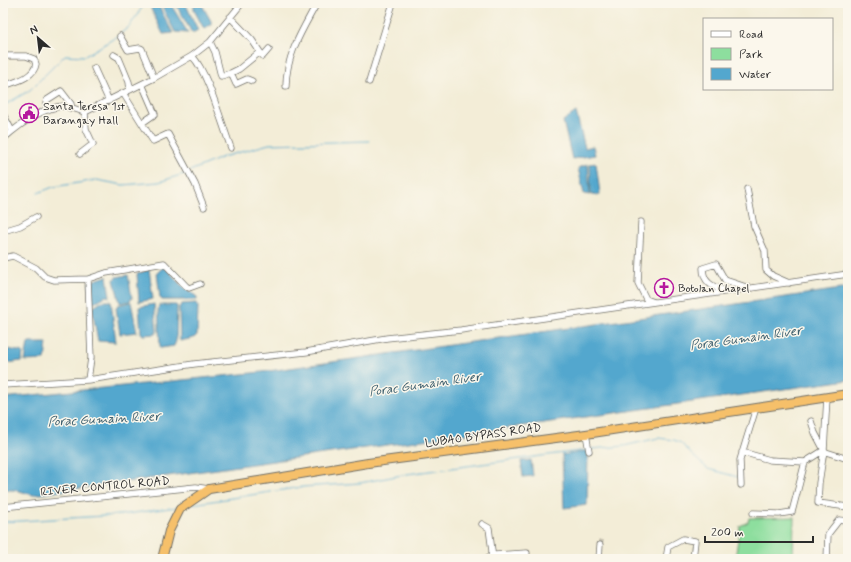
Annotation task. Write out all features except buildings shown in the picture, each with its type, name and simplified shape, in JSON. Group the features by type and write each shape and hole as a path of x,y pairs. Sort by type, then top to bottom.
{"highway":[{"name":"LUBAO BYPASS ROAD","path":"162,559 169,531 180,509 209,489 368,463 586,434 848,394"}],"street":[{"path":"3,139 12,131 48,110 66,106 86,112 154,78 192,56 210,42 242,3"},
{"path":"286,86 286,77 294,46 317,3"},
{"path":"369,82 393,3"},
{"path":"230,17 252,40 263,56 269,48"},
{"path":"120,36 128,50 142,49 154,78"},
{"path":"210,42 215,52 220,75 223,77 239,69 260,52"},
{"path":"114,55 119,58 129,82 130,90"},
{"path":"3,56 26,56 34,59 36,64 34,69 24,78 3,86"},
{"path":"192,56 197,61 206,80 231,148"},
{"path":"94,68 109,101"},
{"path":"231,73 236,84 247,79 252,81"},
{"path":"142,84 154,114 142,123"},
{"path":"48,110 46,103 47,100 61,91 71,104 70,108"},
{"path":"123,94 153,141 168,134 189,172 204,207"},
{"path":"80,154 93,144 86,129 86,112"},
{"path":"3,114 12,131"},
{"path":"747,189 754,226 765,251 766,270 773,276 790,283"},
{"path":"3,231 20,226 36,217"},
{"path":"641,222 638,283 646,299 657,303"},
{"path":"3,258 13,256 36,268 51,279 88,279 106,273 164,263 189,288 200,284"},
{"path":"727,291 712,287 706,281 703,268 716,264 725,280 751,288"},
{"path":"3,385 88,380 194,364 306,352 387,338 461,330 657,303 727,291 848,274"},
{"path":"88,279 91,358 88,380"},
{"path":"827,397 824,450 819,483 818,503 848,507"},
{"path":"741,485 742,452 756,408"},
{"path":"811,421 815,433 824,450 848,459"},
{"path":"586,434 588,450"},
{"path":"742,452 770,460 805,462 824,450"},
{"path":"753,513 779,514 792,512 805,462"},
{"name":"RIVER CONTROL ROAD","path":"3,507 196,487 209,489"},
{"path":"827,559 828,534 839,520 848,521"},
{"path":"482,524 489,528 492,551 489,558"},
{"path":"666,559 668,547 683,539 695,541 693,559"},
{"path":"599,559 600,545"},
{"path":"489,558 527,553"}],"green space":[{"path":"794,517 793,559 735,559 740,526 748,522 749,518"}],"water":[{"path":"153,3 157,3 173,33 163,34 151,9"},
{"path":"160,3 170,3 188,33 175,32"},
{"path":"175,3 185,3 198,30 192,33"},
{"path":"201,3 211,21 211,24 204,29 194,10 194,5"},
{"path":"576,112 585,148 593,146 595,155 572,159 563,121"},
{"path":"596,163 600,195 591,195 590,164"},
{"path":"587,164 590,195 584,194 578,168"},
{"path":"162,268 166,268 180,284 197,297 197,300 162,300 160,298 157,273"},
{"path":"149,269 153,299 139,302 137,274"},
{"path":"128,275 132,298 130,301 120,303 114,280 116,277"},
{"path":"107,276 110,297 106,296 91,304 89,282"},
{"name":"Porac Gumain River","path":"848,288 848,380 33,495 16,490 3,490 3,398 262,372"},
{"path":"103,301 111,301 116,342 98,341 92,308"},
{"path":"131,302 137,332 120,334 116,308 118,305"},
{"path":"196,303 198,306 197,335 194,338 180,341 179,307 182,304"},
{"path":"154,304 157,331 155,334 143,335 141,333 139,307"},
{"path":"160,305 177,306 176,341 174,346 161,348 160,346 158,308"},
{"path":"28,343 47,343 45,360 25,361"},
{"path":"8,349 23,352 22,361 6,363"},
{"path":"588,451 587,505 564,508 562,455"},
{"path":"531,460 533,476 523,477 521,461"}],"waterway":[{"path":"120,34 129,27 145,3"},
{"path":"3,106 30,90 65,55 85,56 118,36"},
{"path":"190,171 223,157 269,144 369,141"},
{"path":"38,193 53,187 97,180 123,185 159,182 187,173"},
{"path":"591,449 624,446 658,438 674,440 681,443 708,469 738,477"},
{"path":"193,504 302,487 360,483 407,474 586,450"},
{"path":"3,522 120,515 177,507"}],"tunnel":[{"path":"600,545 602,537"}],"place":[{"name":"Santa Teresa 1st Barangay Hall","path":"29,113"},
{"name":"Botolan Chapel","path":"664,288"}]}
